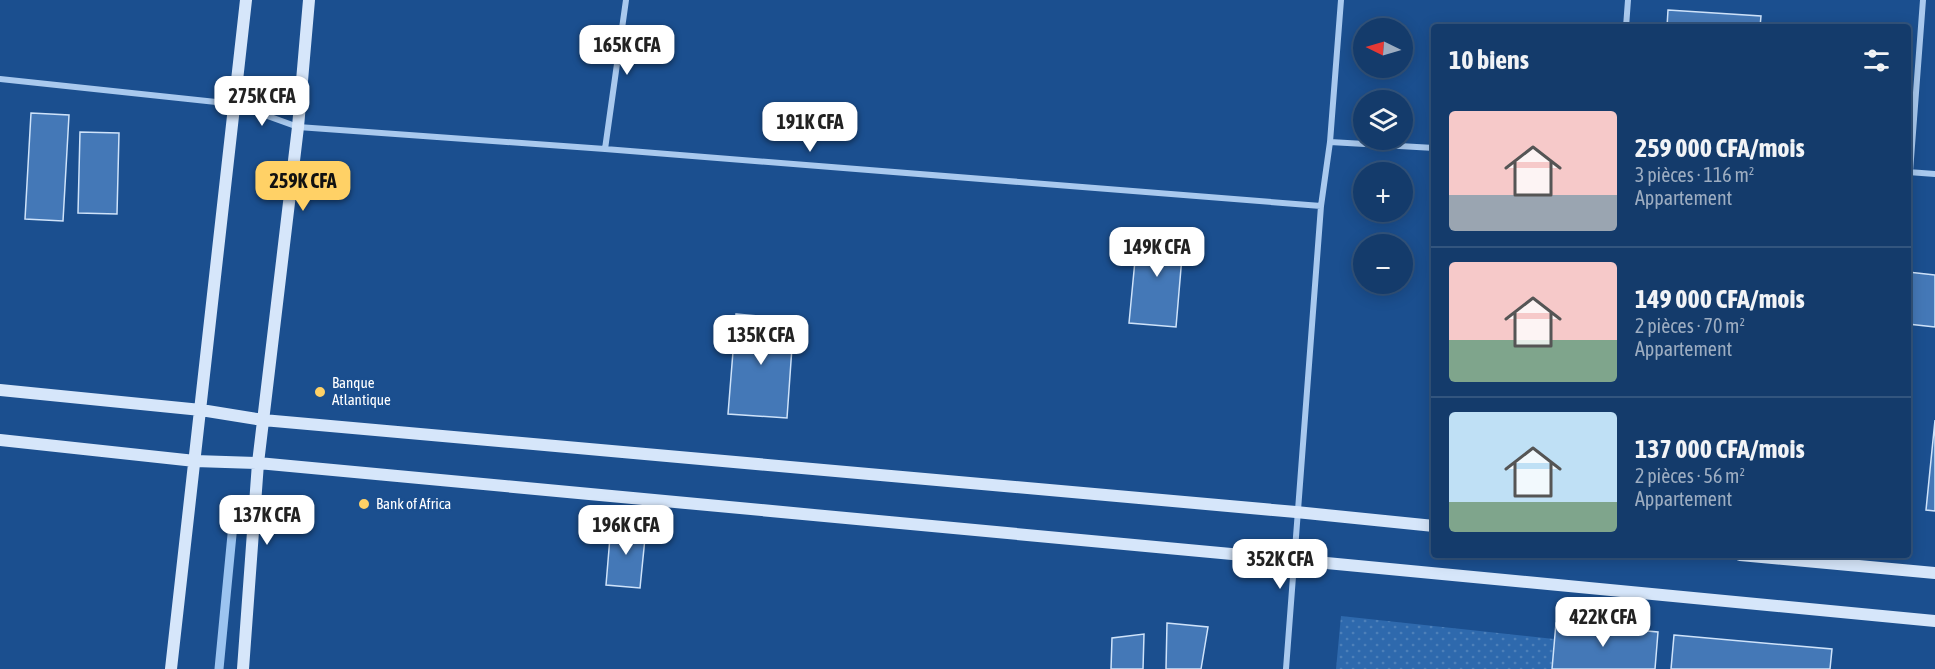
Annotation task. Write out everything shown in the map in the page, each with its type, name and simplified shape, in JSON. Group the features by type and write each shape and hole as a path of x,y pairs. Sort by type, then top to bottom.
{"main road":[{"path":"171,669 246,0"},
{"path":"243,669 258,463 298,127 309,0"},
{"path":"0,390 201,410 263,420 1431,526"},
{"path":"0,440 195,461 258,463 1935,621"},
{"path":"1772,558 1935,573"}],"street":[{"path":"605,149 626,0"},
{"path":"1286,669 1295,560 1296,512 1321,206 1330,142 1341,0"},
{"path":"1626,24 1628,0"},
{"path":"1911,147 1923,0"},
{"path":"0,79 235,104 298,127 1321,206"},
{"path":"1330,142 1431,148"},
{"path":"1911,172 1935,174"}],"shaded area":[{"path":"1341,616 1554,639 1552,669 1336,669"}],"building":[{"path":"1668,10 1761,16 1760,24 1667,24"},
{"path":"31,113 69,115 63,221 25,219"},
{"path":"80,132 119,133 117,214 78,213"},
{"path":"1138,229 1184,233 1176,327 1129,323"},
{"path":"1911,272 1935,275 1935,327 1911,324"},
{"path":"736,314 794,319 787,418 728,414"},
{"path":"1935,420 1935,511 1926,510"},
{"path":"611,525 646,528 640,588 606,585"},
{"path":"1167,623 1208,627 1201,669 1166,669"},
{"path":"1556,623 1658,632 1655,669 1552,669"},
{"path":"1144,634 1143,669 1111,669 1112,638"},
{"path":"1674,635 1832,649 1830,669 1671,669"}],"waterway":[{"path":"219,669 234,514"}],"place":[{"name":"Banque Atlantique","path":"320,392"},
{"name":"Bank of Africa","path":"364,504"}]}
